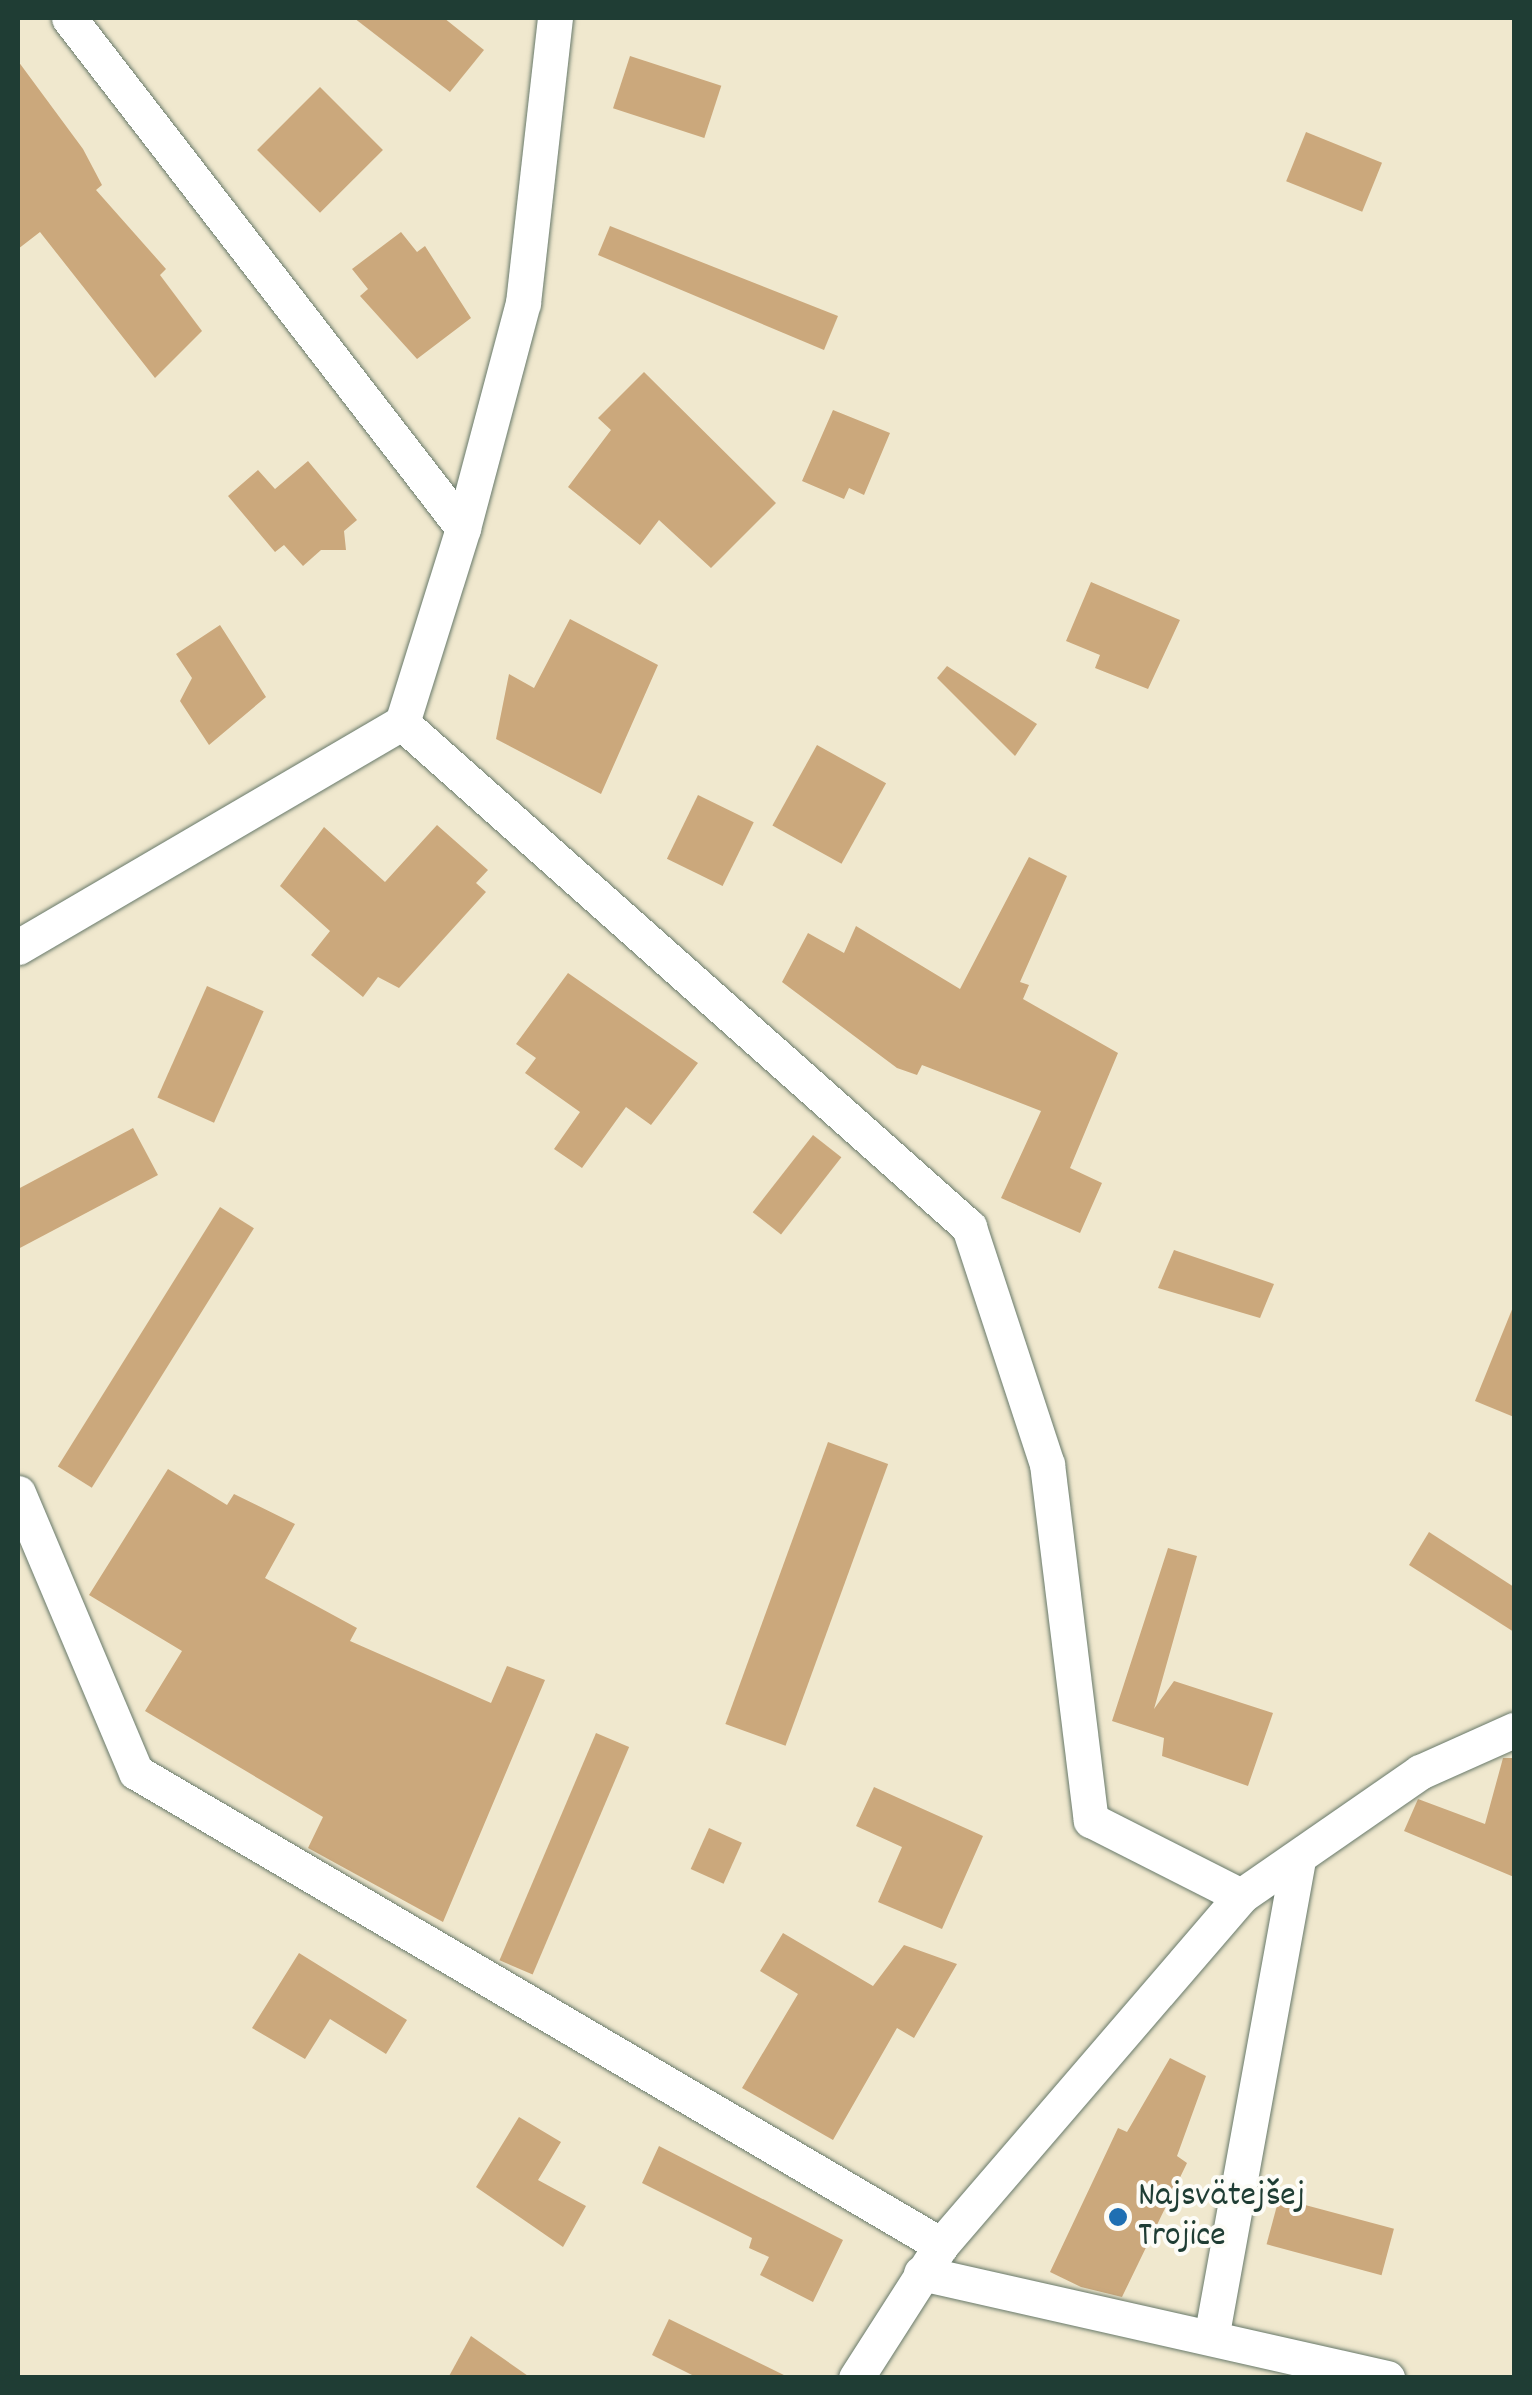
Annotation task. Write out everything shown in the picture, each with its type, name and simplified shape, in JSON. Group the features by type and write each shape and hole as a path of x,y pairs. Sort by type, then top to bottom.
{"street":[{"path":"69,18 463,528"},
{"path":"18,946 402,722 463,528 523,303 555,18"},
{"path":"402,722 969,1227 1046,1464 1091,1820 1241,1896"},
{"path":"18,1493 136,1772 931,2259 1387,2378"},
{"path":"856,2378 931,2259 1241,1896 1298,1862 1420,1772 1514,1730"},
{"path":"1212,2333 1298,1862"}],"building":[{"path":"354,18 444,18 484,50 450,92"},
{"path":"630,56 721,86 704,138 613,108"},
{"path":"18,61 83,149 102,185 96,190 166,269 160,275 202,331 155,378 40,232 18,249"},
{"path":"320,87 383,150 320,213 257,150"},
{"path":"1306,132 1382,163 1362,212 1286,181"},
{"path":"610,226 838,316 824,350 598,255"},
{"path":"401,232 417,252 425,246 471,318 417,359 360,296 368,289 352,269"},
{"path":"644,372 776,503 711,568 659,520 640,545 568,487 611,430 598,418"},
{"path":"833,410 890,433 864,495 849,488 844,499 802,481"},
{"path":"308,461 357,520 344,531 346,550 321,550 303,566 284,545 275,552 228,496 258,470 275,489"},
{"path":"1091,582 1180,620 1148,689 1095,668 1100,655 1066,641"},
{"path":"570,619 658,665 601,794 496,739 509,674 534,688"},
{"path":"220,625 266,697 209,745 180,701 192,678 176,654"},
{"path":"947,666 1037,724 1015,756 937,678"},
{"path":"817,745 886,783 841,864 772,825"},
{"path":"698,795 754,822 723,886 667,859"},
{"path":"437,825 488,870 476,883 486,892 399,988 378,977 363,997 311,955 330,931 280,886 324,827 385,882"},
{"path":"1029,857 1067,876 1020,982 1029,985 1023,999 1118,1053 1070,1168 1102,1183 1080,1233 1001,1198 1041,1111 922,1065 917,1075 897,1068 782,982 808,933 844,953 856,926 960,989"},
{"path":"568,973 698,1063 651,1125 626,1107 582,1168 554,1149 580,1112 525,1073 536,1058 516,1044"},
{"path":"207,986 264,1011 214,1123 157,1097"},
{"path":"133,1128 158,1175 18,1249 18,1189"},
{"path":"813,1135 841,1157 781,1234 753,1212"},
{"path":"220,1207 254,1228 92,1488 58,1467"},
{"path":"1174,1250 1274,1284 1260,1318 1158,1288"},
{"path":"1514,1307 1514,1417 1475,1401"},
{"path":"828,1442 888,1464 786,1746 725,1724"},
{"path":"168,1469 227,1505 234,1494 295,1524 265,1578 357,1628 350,1641 491,1703 507,1666 545,1680 443,1922 308,1848 323,1817 145,1711 182,1651 89,1595"},
{"path":"1429,1532 1514,1587 1514,1632 1409,1565"},
{"path":"1168,1548 1197,1556 1154,1709 1174,1681 1273,1713 1248,1786 1162,1756 1164,1738 1112,1721"},
{"path":"596,1733 629,1747 533,1974 499,1960"},
{"path":"1503,1758 1514,1758 1514,1877 1404,1831 1418,1799 1485,1824"},
{"path":"874,1787 983,1836 942,1929 878,1902 902,1847 856,1826"},
{"path":"709,1828 742,1843 724,1884 691,1869"},
{"path":"783,1933 873,1986 904,1945 957,1964 914,2038 897,2028 833,2140 742,2088 798,1994 760,1971"},
{"path":"299,1953 407,2020 386,2054 330,2019 305,2059 252,2028"},
{"name":"Najsvätejšej Trojice","path":"1170,2058 1206,2076 1177,2156 1187,2163 1122,2297 1081,2287 1050,2272 1118,2128 1127,2132"},
{"path":"519,2117 561,2142 538,2180 586,2206 563,2247 476,2187"},
{"path":"659,2146 843,2240 813,2302 760,2275 769,2257 749,2248 752,2238 642,2183"},
{"path":"1279,2198 1394,2229 1382,2275 1267,2244"},
{"path":"669,2319 790,2378 698,2378 652,2355"},
{"path":"471,2336 531,2378 448,2378"}],"place":[{"name":"Najsvätejšej Trojice","path":"1118,2217"}]}
